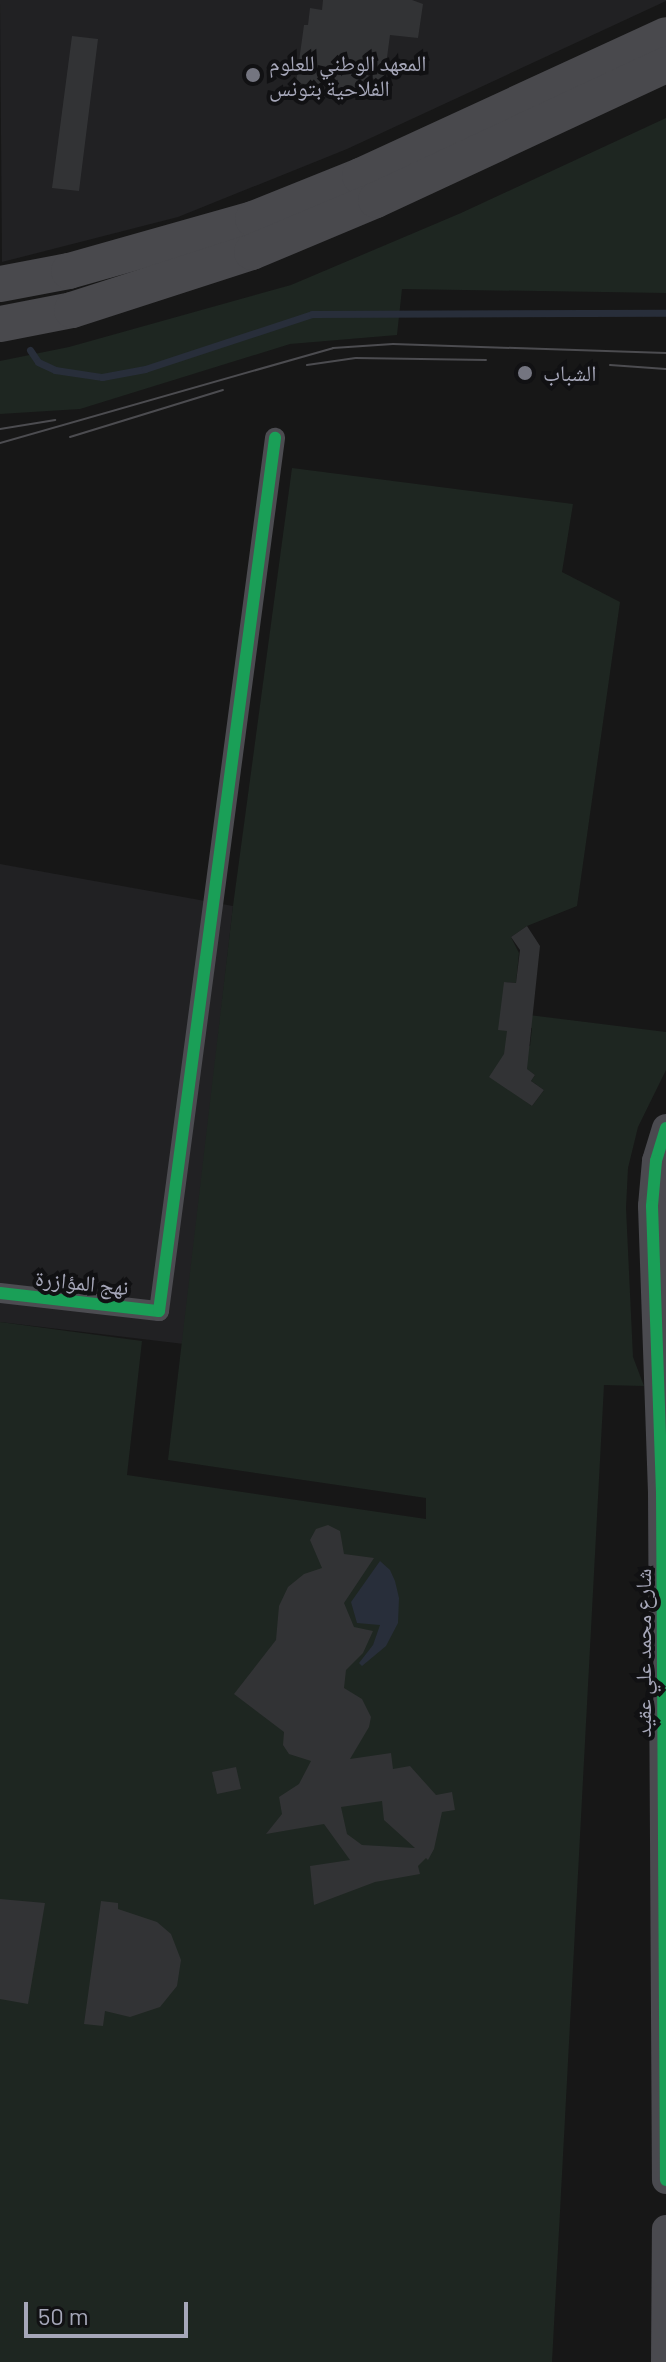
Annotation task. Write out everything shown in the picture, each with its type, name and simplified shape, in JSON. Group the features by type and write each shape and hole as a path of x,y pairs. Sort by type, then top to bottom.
{"highway":[{"path":"69,271 119,249 281,192 384,147 506,81 666,12"},
{"path":"72,310 252,252 478,138 666,35"},
{"path":"0,284 69,271 253,219 478,138 666,65"},
{"path":"0,324 72,310 215,274 348,231 435,197 666,89"}],"street":[{"name":"نهج المؤازرة","path":"0,1293 159,1311 275,438"},
{"name":"شارع محمد علي عقيد","path":"666,1128 656,1161 652,1206 662,1493 666,2180"},
{"path":"665,2362 666,2229"}],"shaded area":[{"name":"المعهد الوطني للعلوم الفلاحية بتونس","path":"0,0 666,1 347,149 178,217 2,262"},
{"path":"666,118 666,293 402,289 397,335 290,344 80,409 0,414 0,361 69,347 291,285 461,213"},
{"path":"292,468 573,504 562,572 620,602 577,906 527,926 511,937 519,953 516,983 504,982 507,1031 523,1046 530,1046 532,1028 527,1027 529,1015 666,1032 666,1070 638,1127 628,1168 626,1208 633,1357 644,1386 604,1385 552,2362 0,2362 0,1322 142,1341 127,1475 426,1519 426,1498 168,1460 233,906","holes":["526,1069 535,1075 531,1081 544,1090 532,1106 516,1094"]},
{"path":"0,864 233,906 184,1344 0,1322"}],"water":[{"path":"380,1561 390,1570 395,1581 399,1598 398,1623 386,1646 362,1666 359,1663 373,1645 380,1625 357,1623 351,1602"}],"building":[{"path":"323,0 412,0 423,4 418,38 390,35 384,80 368,78 367,91 296,83 304,25 308,25 310,8 322,10"},
{"path":"72,36 98,39 79,191 52,188"},
{"path":"527,926 540,946 527,1069 535,1075 531,1081 544,1090 532,1106 489,1077 504,1054 507,1031 498,1030 504,982 516,983 520,950 511,937"},
{"path":"328,1525 340,1531 344,1554 374,1558 344,1603 354,1627 373,1631 363,1653 346,1670 344,1688 362,1699 371,1717 369,1727 350,1759 391,1753 393,1769 410,1766 436,1795 452,1792 455,1810 442,1812 434,1849 428,1860 426,1858 418,1866 420,1874 375,1882 314,1905 310,1866 350,1860 324,1824 266,1834 282,1814 279,1797 299,1784 311,1761 289,1754 283,1745 284,1732 234,1694 276,1640 279,1606 288,1587 304,1574 322,1568 310,1540 316,1529","holes":["382,1801 384,1820 415,1848 362,1845 347,1834 341,1807"]},
{"path":"236,1767 241,1789 217,1794 212,1772"},
{"path":"0,1899 45,1903 28,2004 0,1999"},
{"path":"101,1901 118,1903 118,1909 157,1922 171,1934 181,1960 177,1986 160,2007 130,2017 105,2011 103,2026 84,2024"}],"waterway":[{"path":"30,350 38,362 55,370 102,377 145,369 312,314 666,313"}],"tram line":[{"path":"0,443 333,348 393,344 666,353"},
{"path":"307,365 356,358 486,360"},
{"path":"610,365 666,369"},
{"path":"70,437 223,390"},
{"path":"0,429 55,420"}],"cycle path":[{"path":"0,1293 159,1311 275,438"},
{"path":"666,1128 656,1161 652,1206 662,1493 666,2180"}],"place":[{"name":"المعهد الوطني للعلوم الفلاحية بتونس","path":"253,75"},
{"name":"الشباب","path":"525,373"}]}
